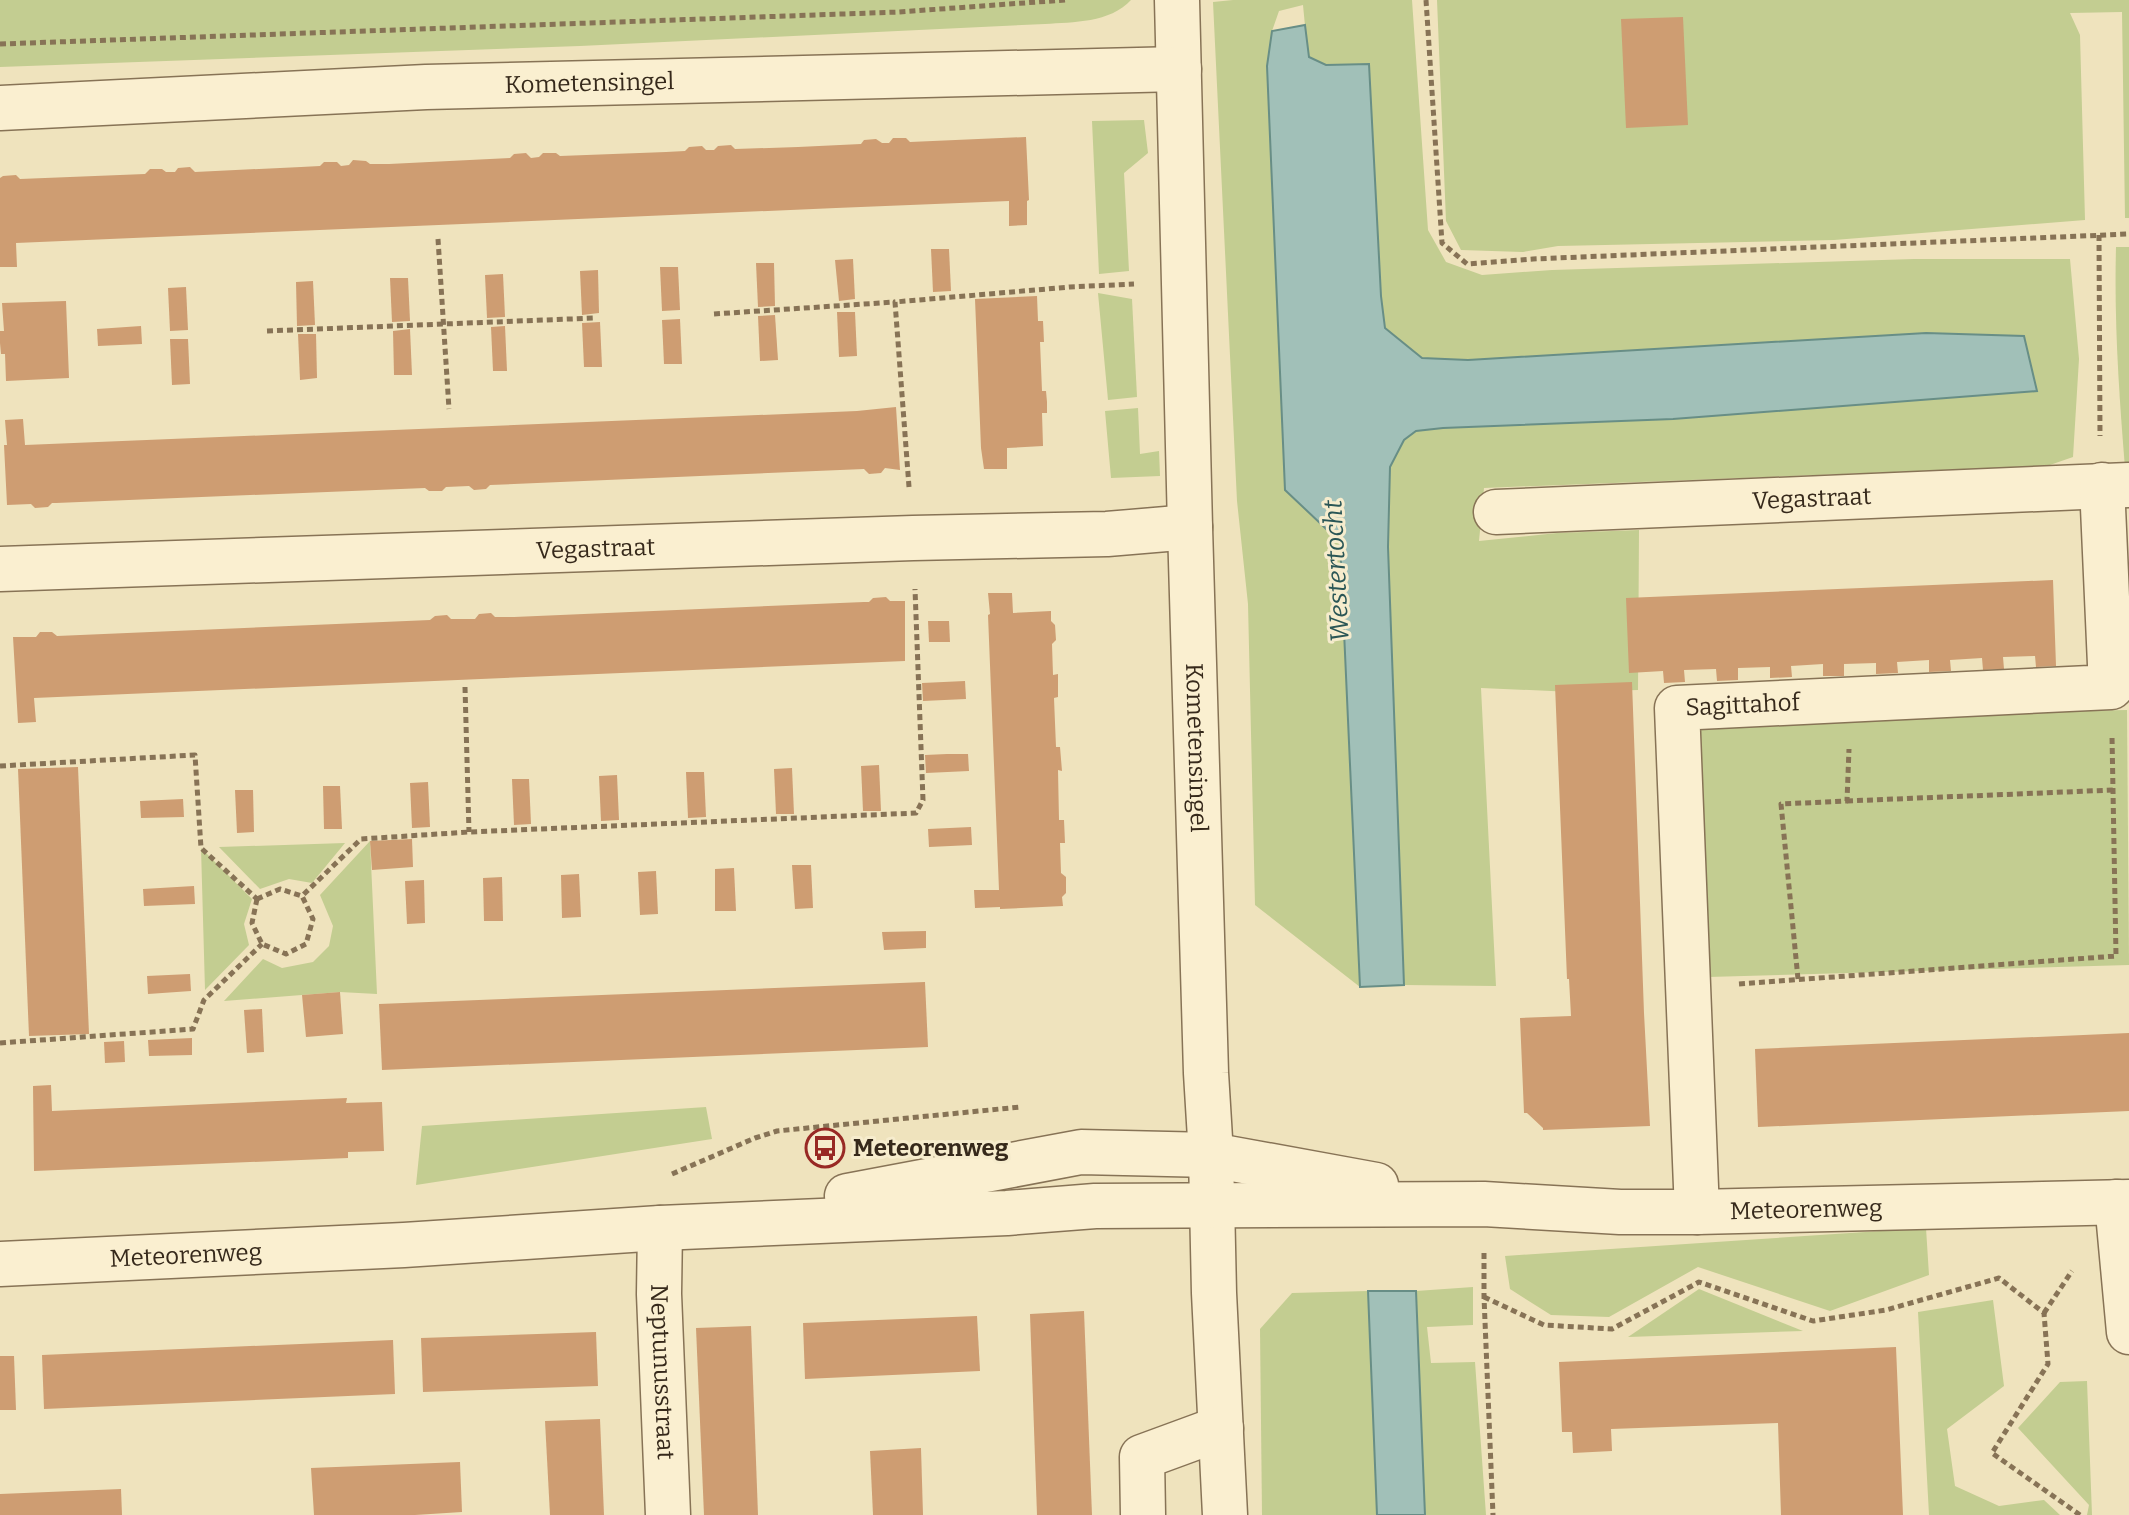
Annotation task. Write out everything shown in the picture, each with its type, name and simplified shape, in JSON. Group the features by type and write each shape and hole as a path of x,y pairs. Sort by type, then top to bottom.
{"street":[{"name":"Kometensingel","path":"1177,0 1206,1073 1225,1515"},
{"name":"Kometensingel","path":"0,108 426,87 1179,69"},
{"name":"Vegastraat","path":"1496,512 2116,485"},
{"path":"2111,687 2116,485"},
{"name":"Vegastraat","path":"0,569 1107,534 1190,527"},
{"name":"Sagittahof","path":"1697,1212 1677,708 2111,687"},
{"name":"Meteorenweg","path":"660,1228 885,1190 1081,1152 1211,1155 1484,1204"},
{"path":"2123,1202 2129,1332"},
{"name":"Meteorenweg","path":"0,1264 1095,1206 1484,1204 1620,1212 1697,1212 2123,1202"},
{"name":"Neptunusstraat","path":"660,1228 659,1294 668,1515"},
{"path":"1143,1515 1142,1457 1221,1428"}],"path":[{"path":"0,44 899,12 1065,0"},
{"path":"1426,0 1442,243 1467,264 2129,234"},
{"path":"2099,235 2099,469 2116,485"},
{"path":"438,239 449,409"},
{"path":"714,314 895,302"},
{"path":"267,331 595,318"},
{"path":"302,896 361,839 469,832 465,687"},
{"path":"1688,989 2116,956 2111,687"},
{"path":"1847,801 1851,700"},
{"path":"0,766 195,755 201,848 257,899"},
{"path":"1798,979 1781,804 2113,790"},
{"path":"280,889 302,896 313,919 306,944 286,954 262,944 252,923 257,899 280,889"},
{"path":"0,1043 193,1029 204,1000 262,944"},
{"path":"1484,1204 1484,1297 1493,1515"},
{"path":"1484,1297 1544,1325 1612,1329 1699,1282 1813,1321 1886,1310 1999,1278 2044,1313 2048,1364 1992,1453 2080,1515"}],"green space":[{"path":"0,0 1131,0 1113,13 1079,22 580,46 0,67"},
{"path":"1412,0 1428,230 1446,262 1482,275 1552,270 1914,259 2070,259 2079,359 2073,457 2047,466 1484,488 1479,541 1557,533 1639,530 1638,690 1573,692 1481,688 1496,986 1404,985 1388,547 1390,467 1404,440 1416,431 1443,428 1673,419 2037,391 2024,337 1926,333 1468,360 1422,358 1385,328 1369,64 1326,65 1308,57 1303,5 1279,11 1272,31 1267,66 1285,490 1340,542 1360,987 1255,905 1248,604 1237,501 1213,2"},
{"path":"1437,0 2129,0 2129,218 2125,218 2122,12 2070,13 2080,35 2085,220 1834,240 1558,246 1523,252 1461,250 1446,221"},
{"path":"1144,120 1148,153 1124,173 1129,271 1099,274 1092,121"},
{"path":"2116,247 2129,247 2129,468 2125,468 2119,385"},
{"path":"1098,293 1132,299 1137,397 1108,400"},
{"path":"1138,408 1140,454 1159,451 1160,476 1111,478 1105,411"},
{"path":"2127,710 2129,965 1708,977 1695,718"},
{"path":"370,841 377,994 340,992 224,1001 263,959 282,968 313,962 329,946 333,926 320,895"},
{"path":"345,843 312,883 289,879 260,889 219,847"},
{"path":"201,848 252,899 244,924 249,945 205,990"},
{"path":"706,1107 712,1139 416,1185 422,1126"},
{"path":"1926,1228 1929,1275 1830,1311 1698,1267 1609,1317 1551,1315 1510,1289 1505,1256"},
{"path":"1473,1287 1473,1325 1427,1327 1431,1363 1475,1362 1486,1515 1423,1515 1416,1291"},
{"path":"1699,1289 1803,1331 1628,1337"},
{"path":"1368,1291 1377,1515 1262,1515 1260,1329 1292,1293"},
{"path":"1993,1300 2004,1386 1947,1429 1955,1486 1999,1506 2044,1500 2060,1515 1929,1515 1918,1312"},
{"path":"2087,1381 2092,1515 2087,1515 2089,1505 2018,1428 2060,1382"}],"water":[{"path":"1305,25 1309,57 1326,65 1369,64 1385,328 1422,358 1468,360 1926,333 2024,336 2037,391 1673,419 1443,428 1416,431 1404,440 1390,467 1388,547 1404,985 1360,987 1340,542 1285,490 1267,66 1272,31"},
{"path":"1368,1291 1416,1291 1425,1515 1377,1515"}],"building":[{"path":"1683,17 1688,125 1626,128 1621,19"},
{"path":"1026,137 1027,225 1009,226 1009,201 836,208 16,243 17,267 0,267 0,178 3,176 16,175 20,179 145,174 150,169 175,172 178,168 190,167 195,172 320,166 324,162 337,162 341,166 349,165 353,160 389,164 510,158 514,154 526,153 531,158 543,153 560,156 666,152 702,146 706,150 731,145 735,149 798,147 861,144 864,140 876,139 889,143 893,138 906,138 910,142"},
{"path":"931,249 949,249 951,291 933,292"},
{"path":"853,259 855,299 839,301 835,260"},
{"path":"756,263 774,263 775,306 758,307"},
{"path":"660,267 678,267 680,310 662,311"},
{"path":"598,270 599,313 582,315 580,271"},
{"path":"503,274 505,317 487,318 485,275"},
{"path":"390,278 408,278 410,321 392,322"},
{"path":"313,281 315,325 297,326 296,282"},
{"path":"186,287 188,330 170,331 168,288"},
{"path":"1037,296 1038,321 1043,321 1044,342 1040,342 1042,391 1046,391 1047,402 1047,413 1042,413 1043,446 1007,448 1007,469 984,469 975,299"},
{"path":"66,301 69,378 6,381 5,354 1,354 0,343 0,331 4,331 2,303"},
{"path":"837,312 855,312 857,356 839,357"},
{"path":"775,315 778,360 760,361 758,316"},
{"path":"680,319 682,364 664,364 662,320"},
{"path":"600,322 602,367 584,367 582,323"},
{"path":"141,326 142,344 98,346 97,329"},
{"path":"505,326 507,371 493,371 491,327"},
{"path":"410,329 412,375 394,375 393,331"},
{"path":"298,334 316,334 317,378 300,380"},
{"path":"170,339 188,339 190,384 172,385"},
{"path":"896,407 900,470 885,468 881,473 869,474 864,469 490,485 486,489 474,490 469,486 446,487 442,491 425,488 52,503 48,507 35,508 31,504 7,505 5,420 23,419 25,445"},
{"path":"2053,580 2056,666 2036,667 2035,656 2003,657 2004,669 1983,670 1982,658 1950,660 1951,671 1929,672 1929,660 1897,662 1898,673 1876,674 1876,663 1844,664 1844,676 1823,676 1823,664 1791,666 1792,677 1770,678 1770,667 1738,668 1738,680 1717,681 1716,669 1684,670 1685,682 1664,683 1663,671 1629,673 1626,598"},
{"path":"988,593 1012,593 1013,613 1051,611 1051,621 1055,625 1056,640 1052,644 1053,675 1058,674 1058,697 1054,698 1056,747 1060,747 1062,771 1058,770 1059,820 1064,820 1065,843 1060,843 1061,873 1066,877 1063,906 975,908 974,890 999,890"},
{"path":"886,597 890,601 905,601 905,661 34,698 36,722 18,723 13,637 36,637 40,632 52,632 57,636 430,620 435,616 447,615 451,619 475,619 479,614 491,613 495,617 514,617 869,602 873,598"},
{"path":"928,621 949,621 950,642 929,642"},
{"path":"965,681 966,699 923,701 922,683"},
{"path":"1632,682 1650,1126 1543,1130 1524,1113 1520,1018 1571,1016 1555,685"},
{"path":"968,754 969,771 926,773 925,755"},
{"path":"879,765 881,811 863,811 861,766"},
{"path":"78,767 89,1034 29,1036 18,769"},
{"path":"792,768 794,814 776,814 774,769"},
{"path":"686,772 704,772 706,817 688,818"},
{"path":"617,775 619,820 601,821 599,776"},
{"path":"512,779 529,779 531,824 514,825"},
{"path":"428,782 430,827 412,828 410,783"},
{"path":"323,786 340,786 342,829 324,829"},
{"path":"235,790 253,790 254,832 237,833"},
{"path":"183,799 184,817 141,818 140,801"},
{"path":"971,827 972,845 929,847 928,829"},
{"path":"412,839 413,867 372,870 370,841"},
{"path":"792,865 811,865 813,908 795,909"},
{"path":"734,868 736,911 715,911 715,869"},
{"path":"656,871 658,914 640,915 638,872"},
{"path":"579,874 581,917 562,918 561,875"},
{"path":"502,877 503,921 484,921 483,878"},
{"path":"424,880 425,923 407,924 405,881"},
{"path":"194,886 195,904 144,906 143,889"},
{"path":"926,931 926,948 884,950 882,932"},
{"path":"190,974 191,991 148,994 147,976"},
{"path":"925,982 928,1047 382,1070 379,1004"},
{"path":"340,992 343,1034 306,1037 302,995"},
{"path":"262,1009 264,1052 247,1053 244,1010"},
{"path":"2129,1033 2129,1111 1758,1127 1755,1049"},
{"path":"192,1038 192,1055 149,1056 148,1040"},
{"path":"124,1041 125,1062 105,1063 104,1042"},
{"path":"51,1085 52,1111 347,1098 346,1103 382,1102 384,1151 348,1152 348,1158 34,1171 33,1086"},
{"path":"1084,1311 1092,1515 1037,1515 1030,1314"},
{"path":"977,1316 980,1371 805,1379 803,1323"},
{"path":"751,1326 758,1515 704,1515 696,1328"},
{"path":"596,1332 598,1386 423,1392 421,1338"},
{"path":"393,1340 395,1394 44,1409 42,1355"},
{"path":"1896,1347 1903,1515 1781,1515 1778,1423 1611,1429 1612,1451 1573,1453 1572,1432 1562,1432 1559,1362"},
{"path":"0,1356 14,1356 16,1410 0,1410"},
{"path":"600,1419 604,1515 550,1515 545,1421"},
{"path":"921,1448 923,1515 873,1515 870,1451"},
{"path":"460,1462 462,1512 314,1515 311,1468"},
{"path":"121,1489 122,1515 0,1515 0,1494"}],"place":[{"name":"Meteorenweg","path":"825,1148"}],"water label":[{"name":"Westertocht","path":"1336,571"}]}
